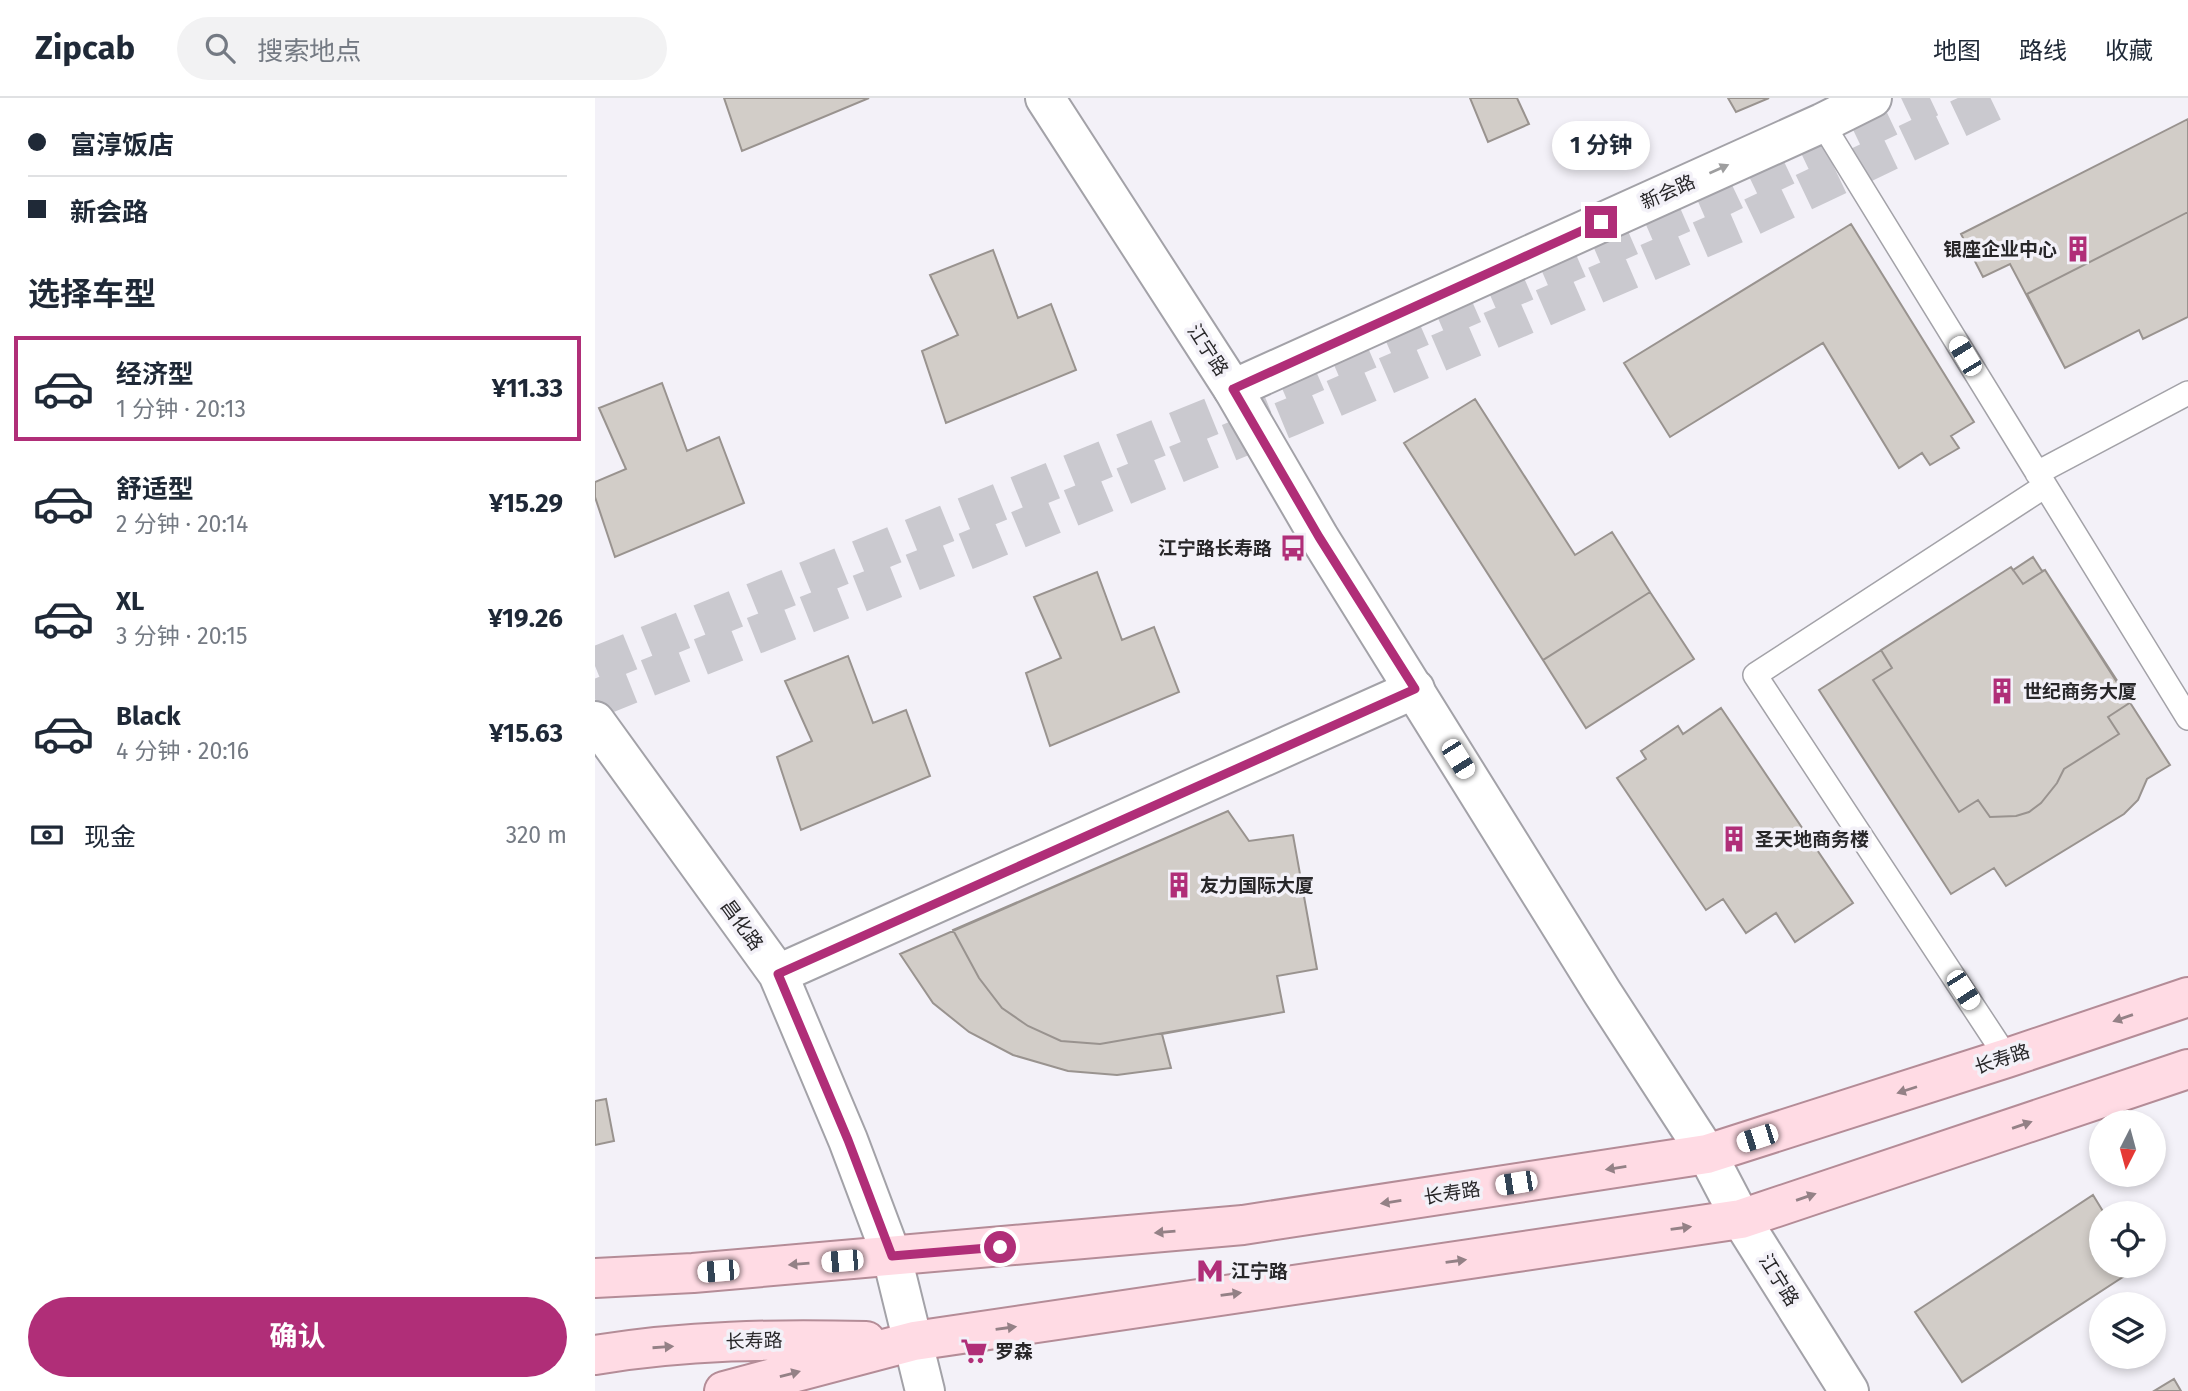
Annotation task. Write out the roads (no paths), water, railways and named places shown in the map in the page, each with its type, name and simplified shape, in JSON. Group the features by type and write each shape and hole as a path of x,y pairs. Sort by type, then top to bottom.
{"main road":[{"name":"长寿路","path":"595,1278 693,1273 1243,1225 1707,1154 2188,997"},
{"name":"长寿路","path":"725,1391 914,1341 1741,1219 2188,1069"},
{"name":"长寿路","path":"595,1297 693,1273"},
{"name":"长寿路","path":"595,1355 762,1339 914,1341"}],"street":[{"name":"江宁路","path":"1045,98 1233,389 1319,537 1595,980 1707,1154 1741,1219 1849,1391"},
{"name":"新会路","path":"1233,389 1872,98"},
{"path":"778,974 1415,689"},
{"name":"昌化路","path":"595,722 778,974 848,1140 892,1256 925,1391"}],"lane":[{"path":"1822,123 2188,718"},
{"path":"2007,1058 1755,675 2041,479 2188,393"}],"tunnel":[{"path":"595,666 1279,389 1724,196 1930,98"},
{"path":"595,699 979,546 1291,417 1737,224 2002,98"}],"place":[{"name":"银座企业中心","path":"2078,249"},
{"name":"江宁路长寿路","path":"1293,548"},
{"name":"世纪商务大厦","path":"2002,691"},
{"name":"圣天地商务楼","path":"1734,839"},
{"name":"友力国际大厦","path":"1179,885"},
{"name":"江宁路","path":"1210,1271"},
{"name":"罗森","path":"974,1351"}]}
